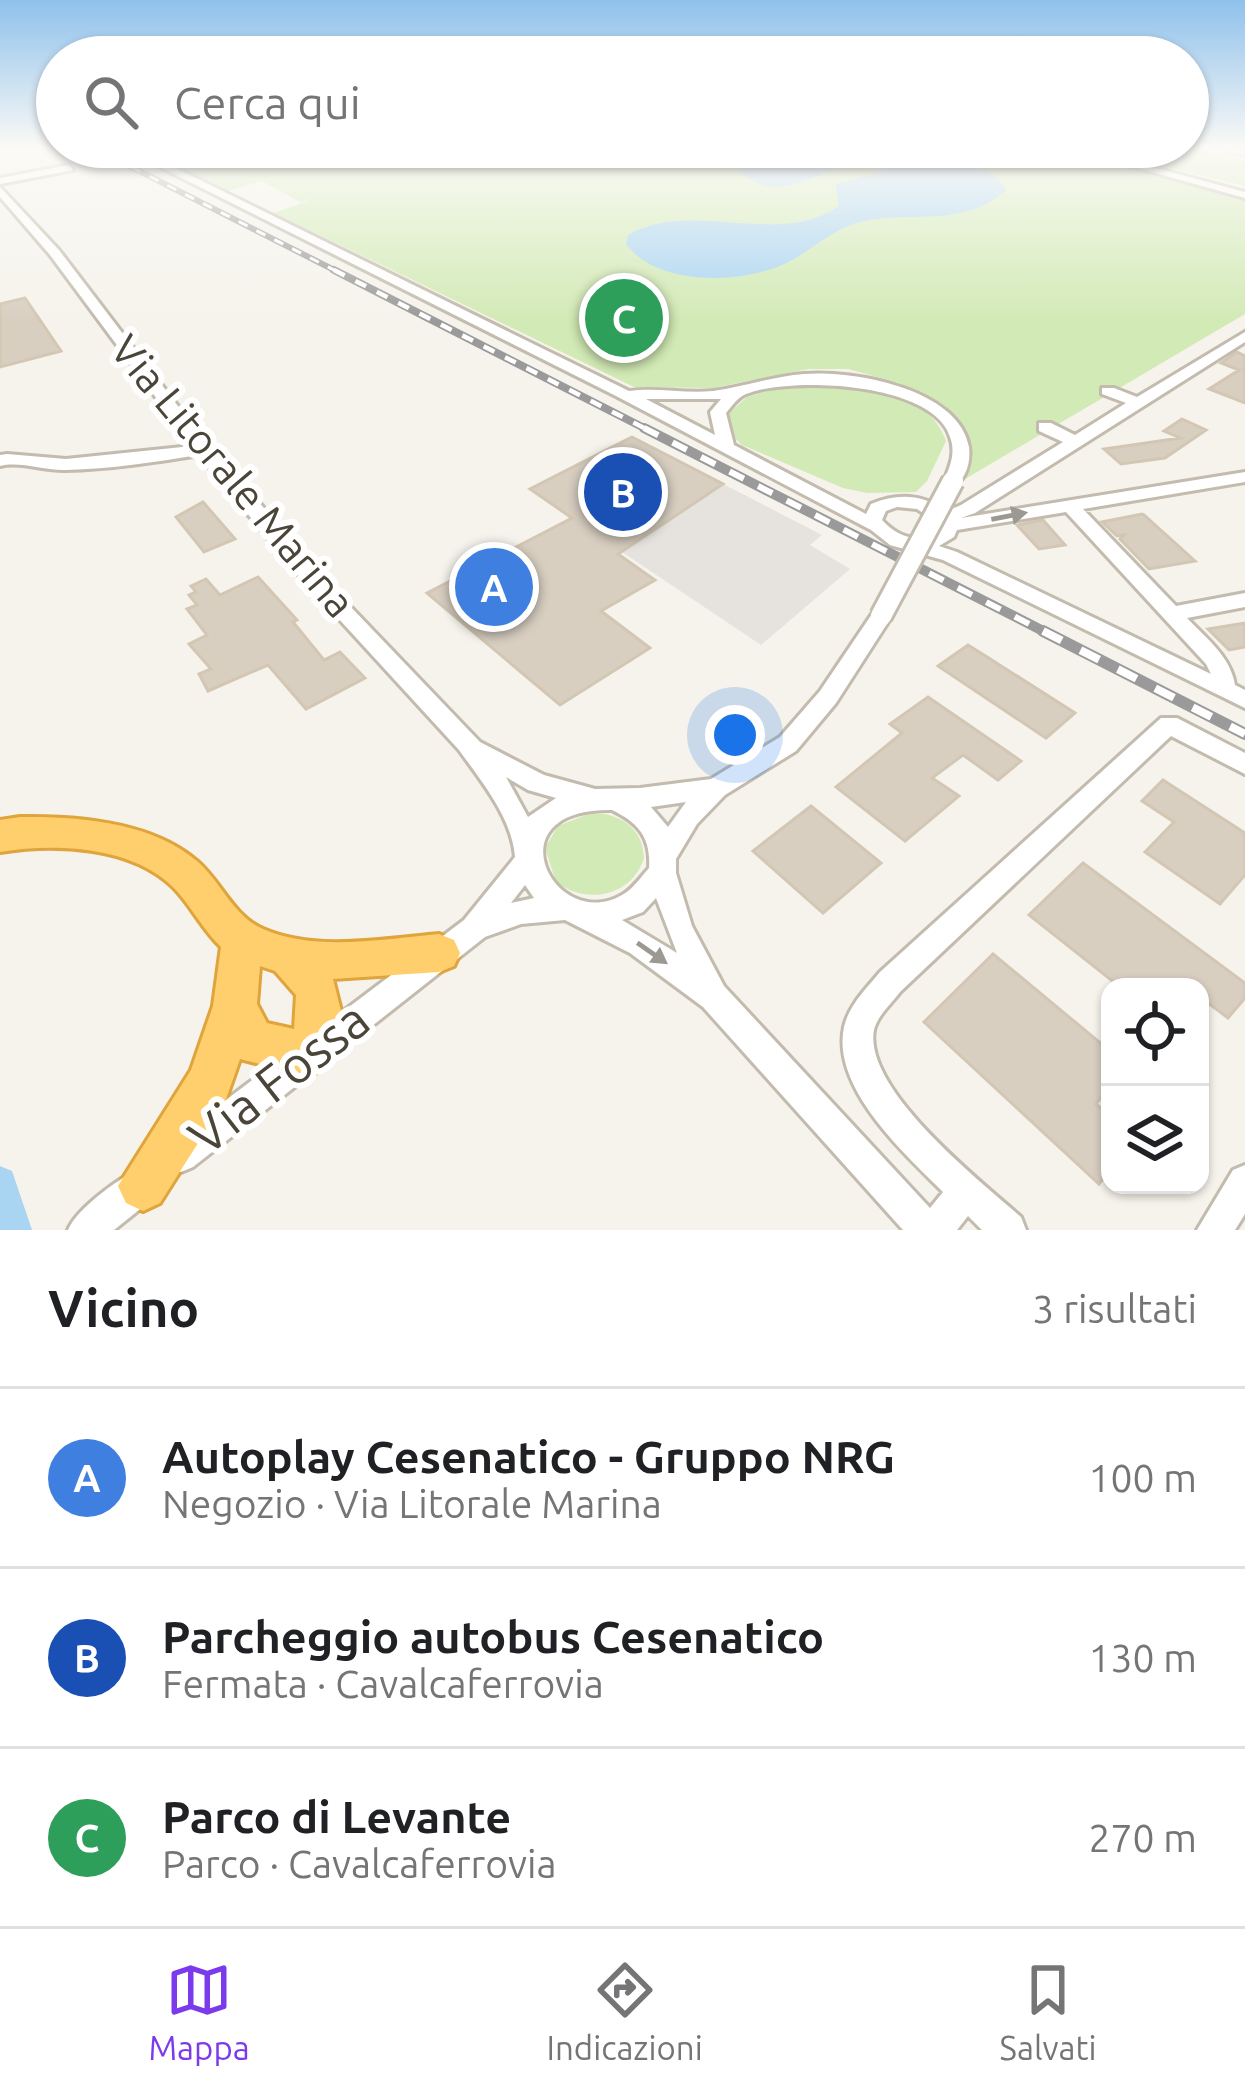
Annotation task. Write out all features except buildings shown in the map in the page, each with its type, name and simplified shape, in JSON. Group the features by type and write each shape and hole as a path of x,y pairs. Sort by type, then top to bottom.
{"highway":[{"path":"0,836 99,834 181,869 242,940 287,955 358,960 440,953"},
{"path":"112,1210 211,1083 236,1006 242,940"},
{"path":"236,1006 253,1042 307,1054 322,1014 313,977 287,955"}],"street":[{"name":"Via Litorale Marina","path":"14,206 73,276 203,449 331,599 478,751 512,804 544,896 640,944 714,997 931,1230"},
{"path":"246,206 622,393 876,526 890,538 912,544 1070,505 1245,477"},
{"path":"946,535 1074,441 1241,335"},
{"path":"1159,368 1179,376"},
{"path":"574,911 611,913 638,902 688,817 716,788 788,744 828,697 881,616 962,457 963,442 950,422 902,391 829,378 687,398 622,393"},
{"path":"671,419 718,412 737,391"},
{"path":"1108,391 1137,402"},
{"path":"671,419 673,407 687,398"},
{"path":"718,412 726,448"},
{"path":"1045,428 1074,441"},
{"path":"4,459 20,456 38,465 85,464 203,449"},
{"path":"765,467 848,496 929,506 946,535 1245,700"},
{"path":"876,526 874,514 895,502"},
{"path":"1070,505 1219,666 1224,689"},
{"path":"1174,613 1245,600"},
{"path":"1007,1230 911,1135 861,1070 856,1049 859,1024 890,982 1169,724 1245,764"},
{"name":"Via Litorale Marina","path":"478,751 537,782 603,799 650,819 679,928 714,997"},
{"path":"528,853 551,812 603,799 716,788"},
{"name":"Via Fossa","path":"474,928 528,853"},
{"name":"Via Fossa","path":"112,1210 474,928 521,912 574,911"},
{"path":"1215,1230 1245,1182"},
{"path":"931,1230 966,1191"}],"shaded area":[{"path":"723,484 822,535 810,545 850,569 761,645 622,552"}],"green space":[{"path":"292,206 1245,206 1245,314 960,482 971,452 967,434 945,406 899,383 848,369 808,369 713,388 634,387 274,213"},
{"path":"799,382 883,391 922,408 946,441 927,481 916,492 867,493 843,488 742,445 730,433 727,415 747,397"},
{"path":"591,813 628,824 639,838 644,858 619,889 594,895 556,882 545,848 558,826"}],"water":[{"path":"838,206 979,206 956,214 853,224 782,265 743,276 677,274 640,258 626,244 628,235 679,221 762,224 815,218"}],"waterway":[{"path":"0,1183 14,1230"}],"railway":[{"path":"209,206 340,273"},
{"path":"334,270 650,431"},
{"path":"644,428 1049,634"},
{"path":"1043,631 1245,734"}],"place":[{"name":"Parco di Levante","path":"624,318"},
{"name":"Parcheggio autobus Cesenatico","path":"623,492"},
{"name":"Autoplay Cesenatico - Gruppo NRG","path":"494,587"}]}
